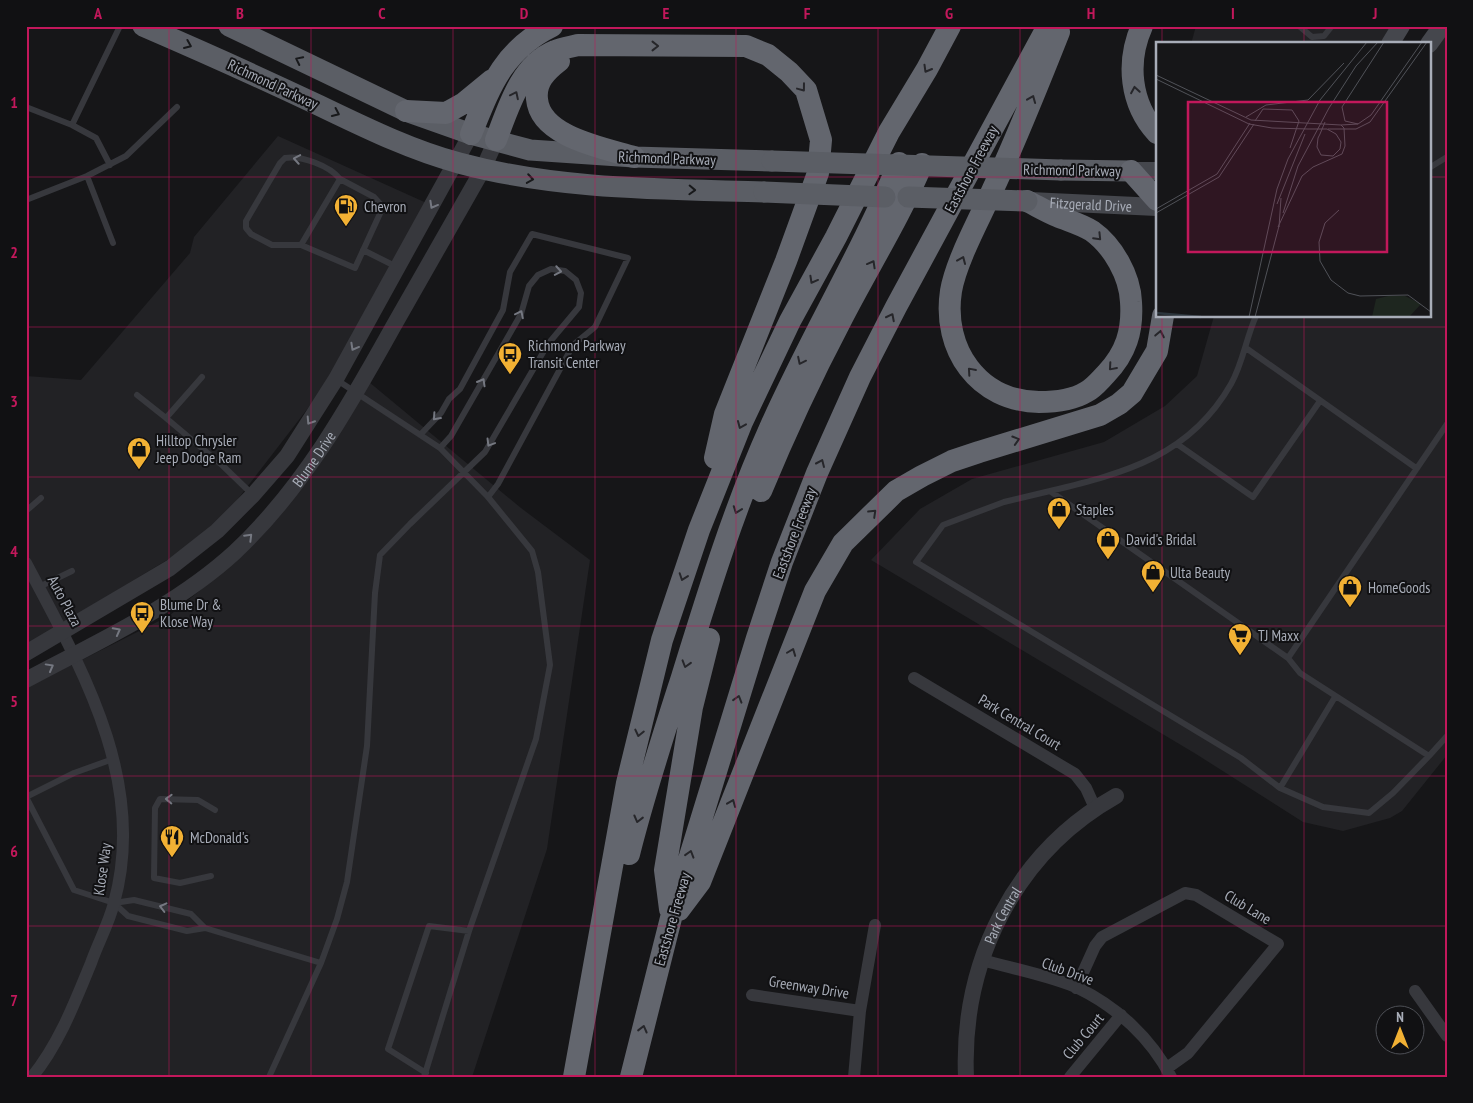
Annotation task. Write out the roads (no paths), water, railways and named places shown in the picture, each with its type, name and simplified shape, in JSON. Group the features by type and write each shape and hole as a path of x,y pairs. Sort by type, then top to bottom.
{"highway":[{"name":"Richmond Parkway","path":"143,26 214,56 381,134 457,163 526,179 567,184 1027,201"},
{"name":"Richmond Parkway","path":"229,26 406,111 471,134 530,150 634,157 1131,171"},
{"path":"471,134 502,66 526,40 552,26"},
{"path":"576,1077 627,783 662,640 699,530 742,422 790,321 836,237 888,132 927,69 950,26"},
{"name":"Eastshore Freeway","path":"631,1077 670,920 757,638 817,473 860,377 896,307 1048,26"},
{"path":"1027,201 1093,232 1109,249 1122,268 1130,290 1132,318 1127,344 1115,365 1086,392 1050,402 1018,401 988,387 965,364 957,349 950,312 951,290 959,265 1014,144 1061,26"},
{"path":"1142,26 1134,55 1133,78 1136,98 1145,117 1156,132"},
{"path":"496,140 522,81 536,63 554,51 578,45 709,44 746,46 768,55 789,72 806,90 822,140 818,173 786,262 725,414 699,530"},
{"path":"596,46 558,61 544,72 536,91 538,109 549,123 576,139 634,157"},
{"path":"406,111 446,113 464,103 495,78"},
{"path":"670,920 665,870 692,707 704,654 719,606 757,501 832,319 899,164"},
{"path":"576,1077 639,813 704,605 738,508 769,430 832,319 908,197 922,164"},
{"path":"1131,171 1156,199"},
{"path":"670,920 700,882 815,591 843,543 896,491 922,476 952,461 1100,415 1119,404 1132,392 1157,351 1163,318"}],"main road":[{"path":"1391,42 1401,26"},
{"path":"1430,43 1442,26"},
{"path":"1131,171 1156,171"},
{"name":"Fitzgerald Drive","path":"1027,201 1156,207"}],"street":[{"name":"Blume Drive","path":"26,652 170,568 217,531 253,496 287,456 336,379 457,163 471,134"},
{"name":"Blume Drive","path":"26,680 186,590 234,552 272,514 308,469 357,391 483,169 496,140"},
{"name":"Auto Plaza","path":"26,563 74,654"},
{"name":"Klose Way","path":"32,1077 68,1019 114,903 122,862 123,812 115,758 74,654"},
{"name":"Park Central Court","path":"914,678 1075,774 1086,788 1095,808"},
{"name":"Park Central","path":"966,1077 966,1032 972,994 995,926 1014,892 1034,863 1058,837 1095,808 1116,796"},
{"name":"Club Lane","path":"1076,988 1095,946 1102,937 1164,902 1185,893 1196,895 1278,944 1188,1053 1169,1073"},
{"name":"Greenway Drive","path":"854,1077 860,1012 875,925"},
{"name":"Club Drive","path":"982,960 1076,988 1107,1004 1141,1033 1169,1073"},
{"path":"1414,991 1447,1036"},
{"name":"Greenway Drive","path":"752,995 860,1012"},
{"name":"Club Court","path":"1070,1077 1121,1015"}],"lane":[{"path":"72,124 120,26"},
{"path":"1299,26 1312,37 1324,36 1332,26"},
{"path":"26,107 72,124 96,138 110,165"},
{"path":"26,200 87,176 126,156 178,107"},
{"path":"1430,167 1447,157"},
{"path":"286,158 301,158 334,172 340,179 374,197 383,207 355,268 301,245 272,245 250,234 246,228 246,221 280,163 286,158"},
{"path":"87,176 113,244"},
{"path":"301,245 340,179"},
{"path":"421,434 440,414 449,399 460,389 503,310 510,272 532,234 628,258 596,328 573,346 498,484 488,497"},
{"path":"363,250 398,268"},
{"path":"269,1077 321,963 337,919 347,882 367,746 375,593 380,555 402,531 485,452 548,344 579,307 581,293 576,280 565,271 551,269 538,275 529,286 521,314 451,436 440,448"},
{"path":"1255,318 1232,383 1201,424 1178,444 1141,465 1004,502 943,525 916,562 1242,758 1280,788 1323,807 1369,813 1393,793 1447,736"},
{"path":"1246,348 1416,468"},
{"path":"166,418 202,376"},
{"path":"336,379 421,434 440,448 465,471 532,551 538,572 550,665 536,739 468,931 425,1075 388,1049 429,926 468,931"},
{"path":"137,395 223,466 253,496"},
{"path":"1178,444 1253,497 1320,401"},
{"path":"1288,658 1447,424"},
{"path":"1050,491 1288,658 1300,673 1429,756"},
{"path":"26,511 40,498"},
{"path":"39,587 72,571"},
{"path":"1280,788 1335,697"},
{"path":"115,758 74,773 26,797 74,890 114,903 128,916 187,931 204,928 321,963"},
{"path":"211,876 180,883 154,878 155,808 160,799 198,800 215,810"},
{"path":"114,903 134,900 191,914 204,928"}],"place":[{"name":"Chevron","path":"346,227"},
{"name":"Richmond Parkway Transit Center","path":"510,375"},
{"name":"Hilltop Chrysler Jeep Dodge Ram","path":"139,470"},
{"name":"Staples","path":"1059,530"},
{"name":"David's Bridal","path":"1108,560"},
{"name":"Ulta Beauty","path":"1153,593"},
{"name":"HomeGoods","path":"1350,608"},
{"name":"Blume Dr & Klose Way","path":"142,634"},
{"name":"TJ Maxx","path":"1240,656"},
{"name":"McDonald's","path":"172,858"}]}
